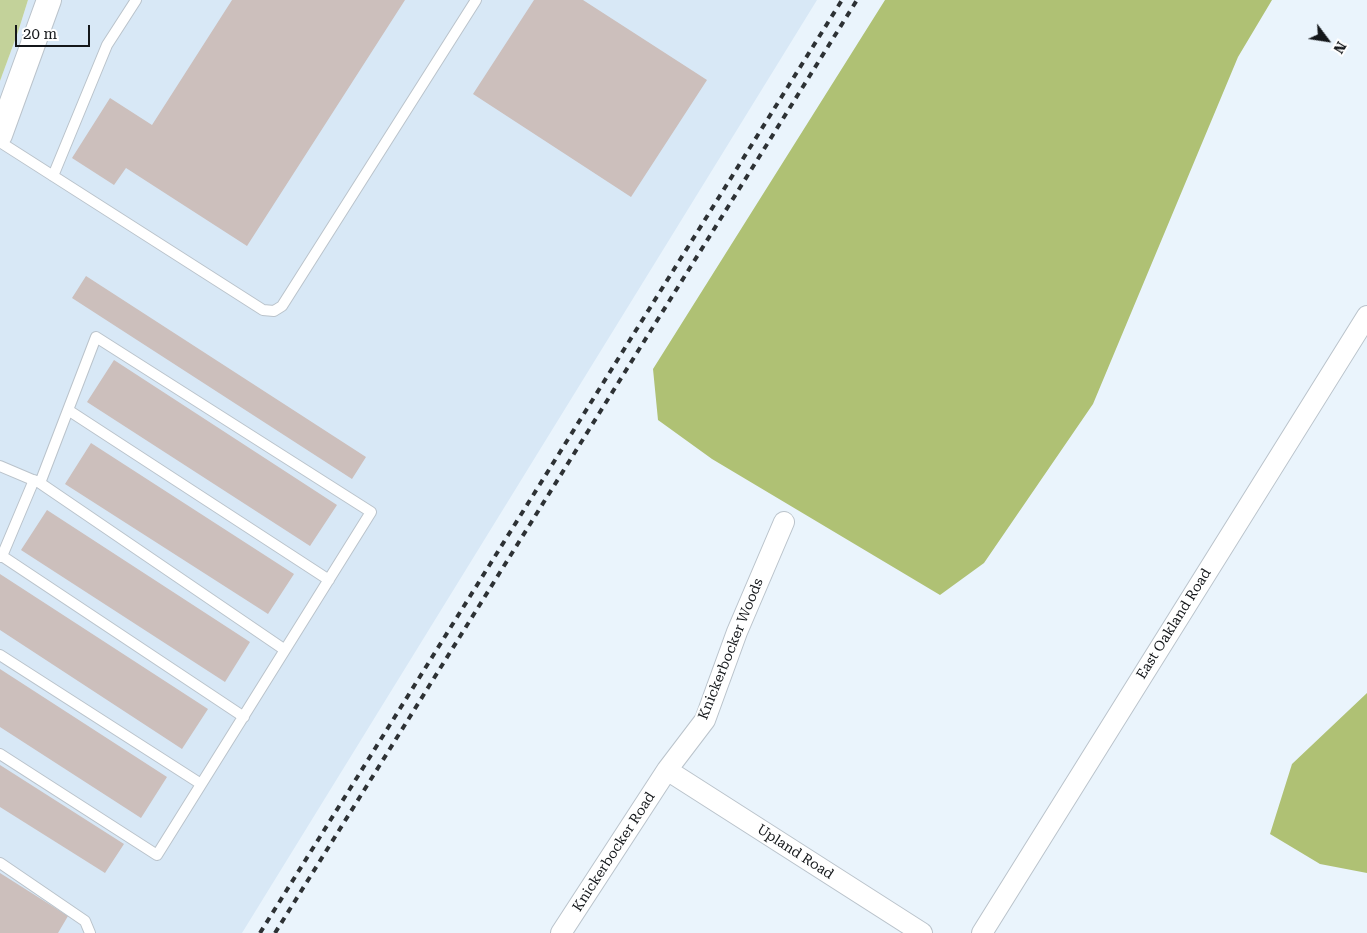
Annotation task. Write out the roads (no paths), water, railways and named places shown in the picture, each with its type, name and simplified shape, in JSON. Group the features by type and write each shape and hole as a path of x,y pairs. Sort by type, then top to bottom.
{"street":[{"path":"0,135 49,0"},
{"name":"East Oakland Road","path":"982,933 1367,316"},
{"name":"Knickerbocker Woods","path":"667,770 705,720 737,632 784,522"},
{"name":"Knickerbocker Road","path":"561,933 667,770"},
{"name":"Upland Road","path":"667,770 922,933"}],"lane":[{"path":"53,176 107,45 136,0"},
{"path":"0,142 263,310 274,311 282,306 476,0"},
{"path":"0,754 157,855 244,717 371,512 96,337 68,410 37,482 1,557 244,717"},
{"path":"68,410 329,580"},
{"path":"0,466 37,482 285,650"},
{"path":"0,655 201,784"},
{"path":"0,863 85,921 90,933"}],"railway":[{"path":"260,933 842,0"},
{"path":"275,933 857,0"}]}
